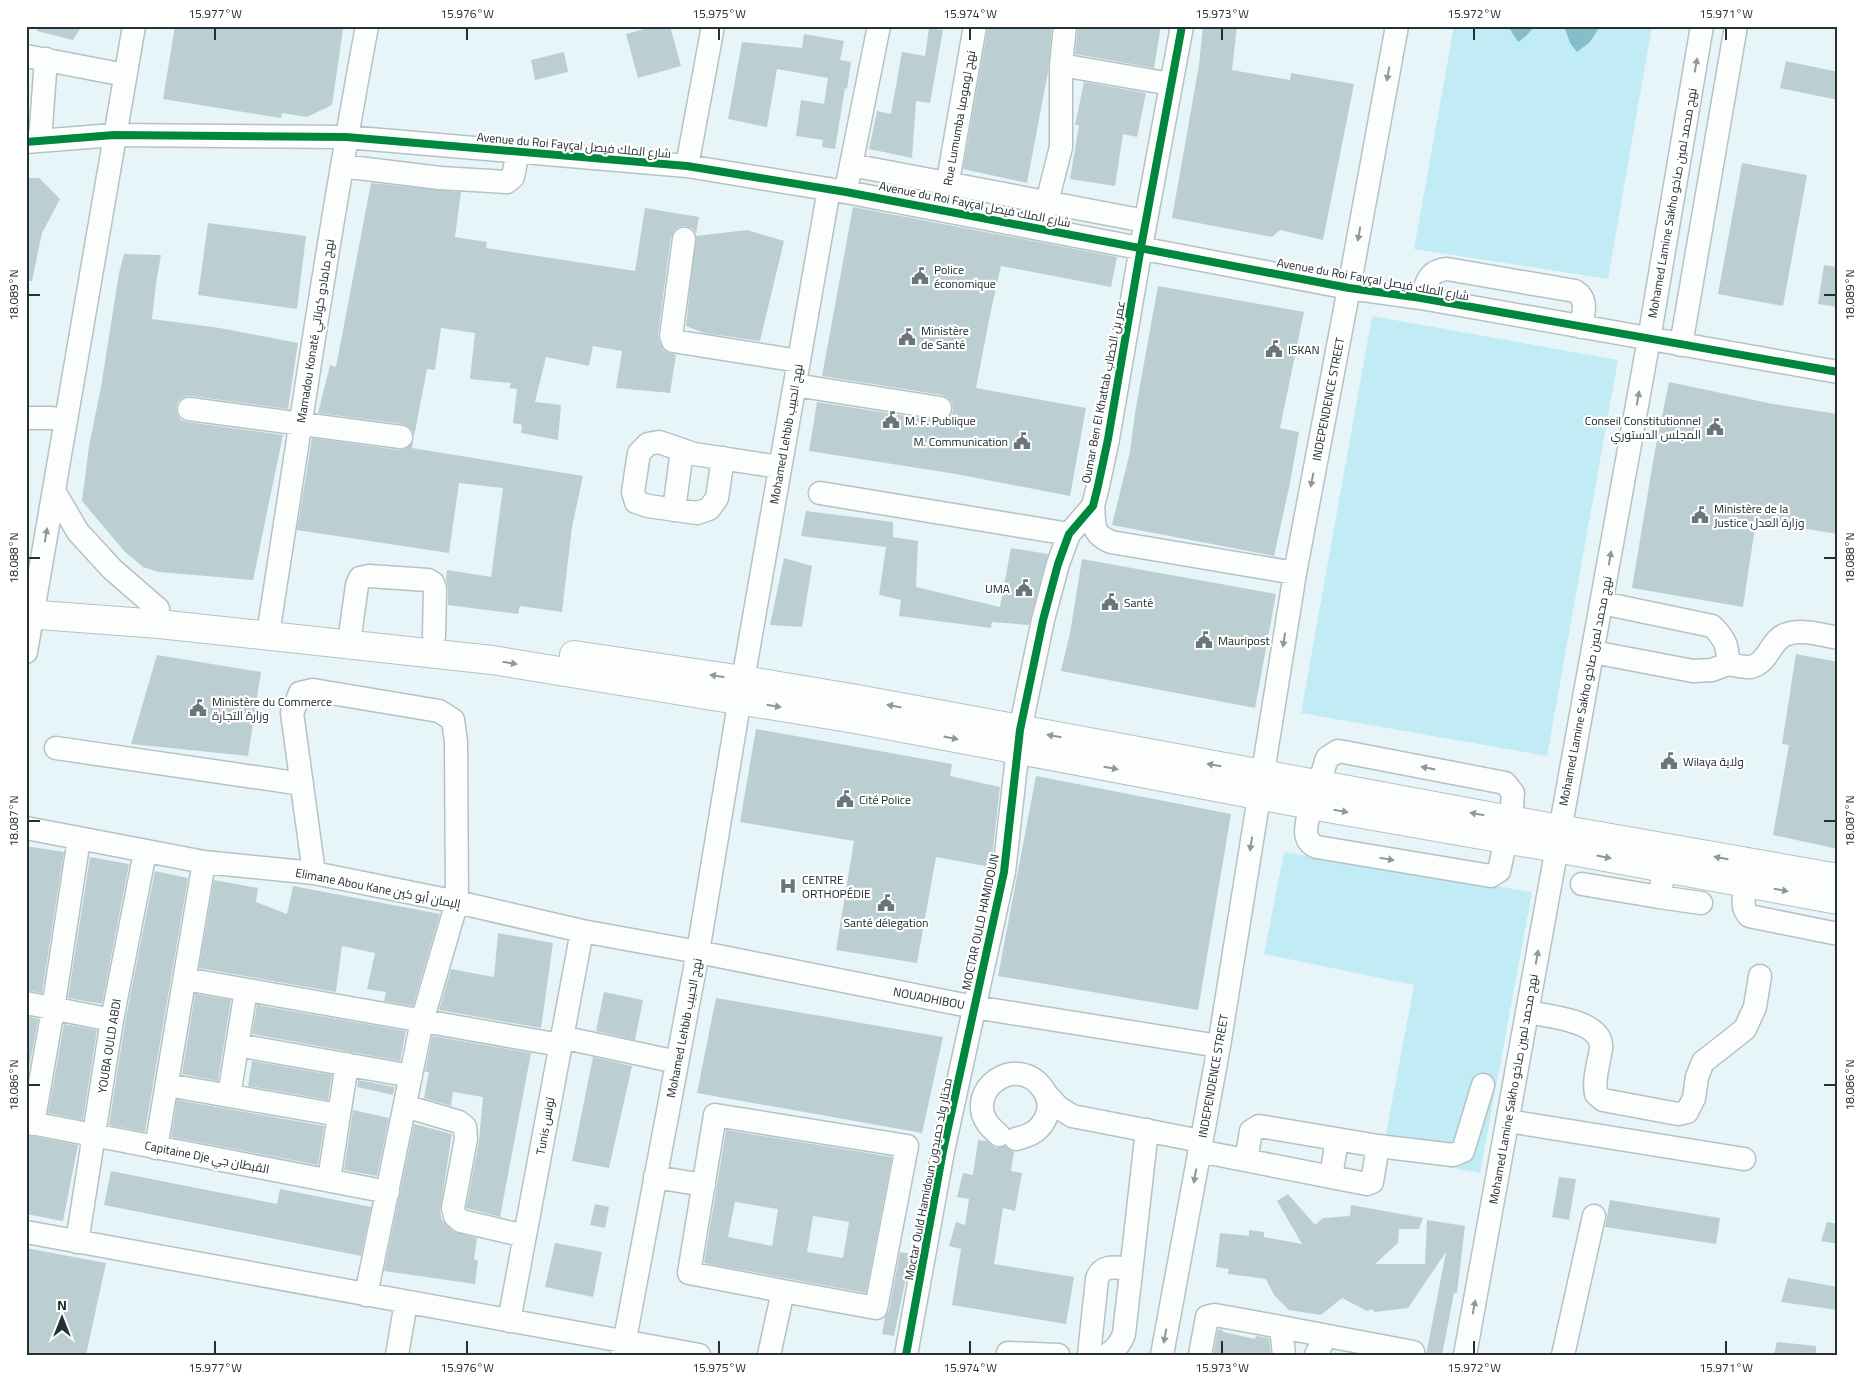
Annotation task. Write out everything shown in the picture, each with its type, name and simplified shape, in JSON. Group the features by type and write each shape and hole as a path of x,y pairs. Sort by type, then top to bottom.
{"highway":[{"path":"30,607 159,624 270,629 351,628 496,643 741,690 1509,830 1838,878"},
{"path":"30,607 158,609 270,629 492,660 741,690"},
{"path":"1558,838 1665,868 1838,900"}],"street":[{"path":"118,74 119,26"},
{"path":"26,559 118,74 134,26"},
{"name":"Mamadou Konaté نهج مامادو كوناتي","path":"270,629 300,423 346,137 367,26"},
{"path":"687,166 713,26"},
{"name":"Mohamed Lehbib نهج الحبيب","path":"623,1348 698,952 741,690 799,361 838,190 851,165 879,26"},
{"name":"Rue Lumumba نهج لومومبا","path":"942,209 975,26"},
{"path":"1040,228 1061,147 1061,65 1065,26"},
{"name":"Oumar Ben El Khattab عمر بن الخطاب","path":"1019,741 1051,587 1069,534 1093,506 1108,439 1145,221 1182,26"},
{"name":"INDEPENDENCE STREET","path":"1162,1355 1220,1046 1294,573 1397,26"},
{"name":"Mohamed Lamine Sakho نهج محمد لمين صاخو","path":"1465,1355 1602,603 1702,26"},
{"path":"1681,345 1735,28 1711,26"},
{"path":"33,141 36,57 118,74"},
{"path":"1061,65 1171,84"},
{"path":"26,652 30,607 54,491 107,135"},
{"name":"Avenue du Roi Fayçal شارع الملك فيصل","path":"33,141 107,135 346,137 687,166 942,209 1349,288 1421,298 1838,372"},
{"path":"342,166 440,178 507,182 513,177 518,151"},
{"path":"851,165 1145,221"},
{"path":"1676,177 1709,184"},
{"path":"684,239 671,336 673,342 799,361"},
{"path":"1665,246 1697,251"},
{"path":"1421,298 1433,273 1447,269 1575,291 1583,298 1585,303 1581,327"},
{"path":"795,385 940,408"},
{"path":"189,409 401,437"},
{"path":"26,418 52,418"},
{"path":"723,458 717,498 709,509 697,513 648,506 636,502 633,492 639,453 648,444 659,442 682,450 780,467"},
{"path":"674,510 682,450"},
{"path":"54,491 78,532 112,569 158,609"},
{"path":"820,493 1069,534"},
{"path":"1093,506 1095,531 1100,537 1111,542 1294,573"},
{"path":"351,628 357,585 360,578 369,576 428,580 433,583 435,589 434,636"},
{"path":"1602,603 1712,626 1721,635 1728,648 1728,664"},
{"path":"1593,652 1693,671 1712,670 1728,664 1750,667 1766,658 1776,640 1786,634 1802,631 1838,638"},
{"path":"314,873 292,713 300,693 313,690 439,711 452,720 456,742 457,902 422,1021 366,1295"},
{"name":"MOCTAR OULD HAMIDOUN","path":"974,1008 1004,872 1019,741"},
{"path":"56,748 302,784"},
{"path":"1338,752 1505,783 1513,793 1509,830 1499,871 1491,876 1312,845 1305,834 1327,758 1338,752"},
{"name":"Elimane Abou Kane إليمان أبو كين","path":"26,828 79,840 204,862 314,873 457,902 582,931 698,952"},
{"path":"30,1123 53,1009 79,840"},
{"name":"YOUBA OULD ABDI","path":"77,1242 112,1020 145,852"},
{"path":"156,1148 204,862"},
{"path":"1659,897 1665,868"},
{"path":"1747,883 1742,905 1744,911 1749,916 1838,934"},
{"path":"1582,884 1701,903"},
{"name":"Tunis تونس","path":"509,1321 582,931"},
{"name":"NOUADHIBOU","path":"698,952 974,1008 1220,1046"},
{"path":"1527,1012 1581,1024 1596,1032 1601,1046 1594,1085 1596,1094 1603,1100 1678,1114 1687,1112 1694,1098 1697,1077 1702,1062 1745,1029 1755,1007 1760,976"},
{"path":"185,979 422,1021 561,1041 677,1062"},
{"path":"229,1096 246,990"},
{"path":"26,1003 112,1020"},
{"name":"Moctar Ould Hamidoun مختار ولد حميدون","path":"906,1355 943,1151 974,1008"},
{"path":"237,1045 411,1076"},
{"path":"329,1180 347,1064"},
{"path":"1072,1116 1042,1126 1031,1136 1008,1137 988,1124 982,1109 985,1094 994,1081 1008,1074 1024,1074 1038,1082 1058,1107 1072,1116 1147,1130 1246,1160 1366,1184 1372,1182 1378,1146"},
{"path":"167,1085 339,1115"},
{"path":"1246,1160 1251,1132 1260,1126 1378,1146 1453,1155 1463,1152 1483,1085"},
{"path":"1042,1126 1048,1112 1047,1095"},
{"path":"405,1106 459,1122 465,1127 466,1139 452,1208 455,1216 461,1221 525,1236"},
{"path":"716,1115 907,1146 876,1308 689,1273 704,1185 716,1115"},
{"path":"1508,1121 1744,1159"},
{"name":"Capitaine Dje القبطان جي","path":"30,1123 388,1192"},
{"path":"1108,1355 1121,1343 1124,1334 1147,1130"},
{"path":"1330,1177 1337,1139"},
{"path":"655,1177 704,1185"},
{"path":"894,1214 930,1222"},
{"path":"1563,1355 1594,1216"},
{"path":"26,1232 509,1321 623,1348 699,1355"},
{"path":"1089,1355 1097,1279 1100,1272 1105,1268 1131,1269"},
{"path":"769,1355 783,1290"},
{"path":"397,1355 406,1302"},
{"path":"1200,1355 1207,1317 1215,1315 1413,1352"},
{"path":"1281,1327 1284,1355"},
{"path":"1316,1355 1324,1339 1328,1336"},
{"path":"1008,1353 1058,1355"}],"shaded area":[{"path":"1454,26 1652,26 1608,279 1414,249"},
{"path":"1508,26 1535,26 1518,42"},
{"path":"1564,26 1600,26 1590,42 1577,52 1570,43"},
{"path":"1372,316 1618,360 1547,756 1301,713"},
{"path":"1284,852 1532,892 1480,1173 1382,1155 1414,985 1264,954"}],"building":[{"path":"38,26 82,26 73,40 37,31"},
{"path":"175,26 265,26 264,28 308,26 343,29 332,105 307,117 282,113 281,118 163,99"},
{"path":"655,26 670,26 681,66 638,78 626,34"},
{"path":"988,26 1052,26 1048,72 1027,183 963,169"},
{"path":"1078,26 1161,26 1154,68 1075,54"},
{"path":"1203,26 1237,26 1232,70 1290,80 1291,73 1354,84 1323,240 1280,230 1272,237 1172,218 1199,65"},
{"path":"929,28 943,30 930,103 916,101 912,158 869,149 877,111 891,114 902,52 925,56"},
{"path":"804,34 844,41 840,60 851,62 835,149 822,147 823,140 796,136 801,100 824,104 828,78 777,69 767,127 728,119 742,42 802,48"},
{"path":"564,52 568,72 535,80 531,60"},
{"path":"1786,61 1838,72 1838,100 1780,88"},
{"path":"1084,82 1146,93 1137,137 1123,134 1115,186 1070,179 1079,125 1075,125"},
{"path":"1742,163 1807,175 1783,306 1718,294"},
{"path":"26,178 39,178 60,199 42,233 32,281 26,281"},
{"path":"371,183 461,192 455,237 487,242 486,248 635,271 645,208 699,217 696,234 692,228 685,226 679,227 671,237 658,334 664,351 676,355 670,393 616,388 622,351 593,346 589,366 546,357 535,402 561,405 558,440 521,433 522,425 513,423 517,389 509,388 511,383 470,379 475,333 441,328 435,370 427,369 414,437 409,427 403,424 318,413 330,365 336,367"},
{"path":"853,207 1117,257 1111,287 1001,266 991,310 976,388 1086,408 1070,496 956,474 809,451 817,402 938,421 945,420 953,411 952,403 942,395 822,376"},
{"path":"208,223 306,236 297,309 198,295"},
{"path":"747,230 784,241 760,341 704,333 686,326 696,236"},
{"path":"124,254 161,255 152,319 220,328 298,343 288,409 191,396 184,397 178,401 176,407 177,414 181,420 187,422 283,435 253,580 159,572 143,567 125,552 82,501 89,446 101,387 119,273"},
{"path":"1824,265 1838,267 1838,307 1818,304"},
{"path":"1158,286 1304,312 1280,428 1299,432 1274,556 1112,525 1130,452 1135,413"},
{"path":"1669,382 1773,404 1838,414 1838,534 1756,521 1743,607 1632,588 1655,450"},
{"path":"312,438 399,450 406,449 413,442 412,448 583,476 572,527 562,612 520,606 518,614 448,605 447,570 491,577 503,488 459,483 449,553 297,530"},
{"path":"806,511 893,522 893,537 918,541 916,587 1000,607 1011,548 1048,554 1029,625 992,622 991,628 899,616 901,600 879,595 886,547 801,536"},
{"path":"784,558 812,566 802,627 770,625"},
{"name":"Mauripost","path":"1082,559 1276,594 1255,708 1061,671 1070,633"},
{"path":"1796,654 1838,662 1838,849 1773,835 1789,745 1782,744"},
{"name":"Ministère du Commerce وزارة التجارة","path":"157,655 261,672 248,756 131,744"},
{"path":"756,729 952,764 950,776 1000,787 991,867 936,857 917,963 836,950 854,841 740,822"},
{"path":"1036,776 1231,814 1198,1010 998,976"},
{"path":"26,846 64,852 42,993 26,990"},
{"path":"90,857 129,864 102,1004 68,998"},
{"path":"155,871 188,878 145,1132 109,1125 125,1022"},
{"path":"214,880 258,888 256,902 287,914 293,886 440,914 413,1006 384,1001 386,992 367,989 375,953 342,946 336,992 199,968"},
{"path":"498,933 553,943 541,1028 439,1010 451,969 494,977"},
{"path":"604,992 643,1000 635,1040 596,1031"},
{"path":"195,994 231,1000 218,1081 182,1074"},
{"path":"716,998 943,1037 922,1133 697,1093"},
{"path":"257,1005 406,1031 400,1061 252,1034"},
{"path":"26,1016 38,1019 26,1086"},
{"path":"64,1024 97,1030 83,1120 48,1113"},
{"path":"432,1036 531,1053 500,1217 466,1208 479,1141 483,1097 453,1092 451,1106 424,1098 429,1072 425,1072"},
{"path":"593,1057 632,1066 609,1168 572,1161"},
{"path":"252,1061 332,1075 328,1100 248,1086"},
{"path":"358,1080 395,1087 393,1095 357,1087"},
{"path":"177,1100 324,1126 318,1165 171,1137"},
{"path":"353,1110 389,1118 377,1176 344,1170"},
{"path":"414,1124 452,1134 440,1211 442,1220 453,1231 477,1238 474,1259 478,1261 475,1284 384,1271"},
{"path":"726,1130 892,1157 866,1293 704,1263","holes":["735,1202 778,1209 772,1246 728,1237","813,1216 849,1222 843,1258 807,1252"]},
{"path":"26,1135 78,1145 63,1221 26,1214"},
{"path":"978,1140 986,1141 996,1148 1005,1146 1014,1152 1011,1171 1022,1173 1015,1211 1003,1208 994,1264 1074,1277 1066,1324 952,1305 961,1249 949,1246 956,1222 965,1225 969,1199 957,1197 963,1173 973,1175"},
{"path":"111,1171 277,1204 280,1189 371,1207 361,1256 104,1205"},
{"path":"1559,1177 1576,1179 1569,1220 1552,1217"},
{"path":"1288,1194 1315,1225 1323,1218 1350,1216 1351,1205 1423,1218 1419,1229 1399,1229 1398,1243 1375,1264 1425,1264 1427,1220 1465,1226 1457,1293 1454,1293 1442,1355 1426,1355 1446,1252 1408,1308 1375,1312 1372,1309 1367,1311 1342,1298 1321,1315 1289,1310 1274,1295 1266,1279 1228,1274 1229,1269 1216,1267 1220,1233 1249,1236 1249,1230 1264,1232 1264,1237 1302,1244 1277,1201"},
{"path":"1610,1200 1720,1218 1716,1244 1605,1227"},
{"path":"595,1204 609,1207 605,1228 590,1225"},
{"path":"1827,1222 1838,1224 1838,1244 1821,1241"},
{"path":"555,1243 602,1252 593,1297 545,1287"},
{"path":"26,1248 106,1263 86,1355 26,1355"},
{"path":"900,1252 911,1254 894,1336 882,1334 885,1317 889,1310"},
{"path":"1788,1278 1838,1287 1838,1310 1781,1302"},
{"path":"1218,1329 1223,1330 1223,1332 1255,1339 1256,1336 1269,1338 1271,1355 1213,1355"},
{"path":"1777,1342 1816,1346 1816,1355 1774,1355"}],"cycle path":[{"path":"906,1355 943,1151 1004,872 1020,730 1043,620 1058,564 1069,534 1093,506 1098,486 1182,26"},
{"path":"26,142 114,135 346,137 687,166 846,192 1349,288 1421,298 1838,372"}],"place":[{"name":"Police économique","path":"920,276"},
{"name":"Ministère de Santé","path":"907,337"},
{"name":"ISKAN","path":"1274,349"},
{"name":"M. F. Publique","path":"891,420"},
{"name":"Conseil Constitutionnel المجلس الدستوري","path":"1715,427"},
{"name":"M. Communication","path":"1022,441"},
{"name":"Ministère de la Justice وزارة العدل","path":"1700,515"},
{"name":"UMA","path":"1024,588"},
{"name":"Santé","path":"1110,602"},
{"name":"Mauripost","path":"1204,640"},
{"name":"Ministère du Commerce وزارة التجارة","path":"198,708"},
{"name":"Wilaya ولاية","path":"1669,761"},
{"name":"Cité Police","path":"845,799"},
{"name":"CENTRE ORTHOPÉDIE","path":"788,886"},
{"name":"Santé délegation","path":"886,903"}]}
